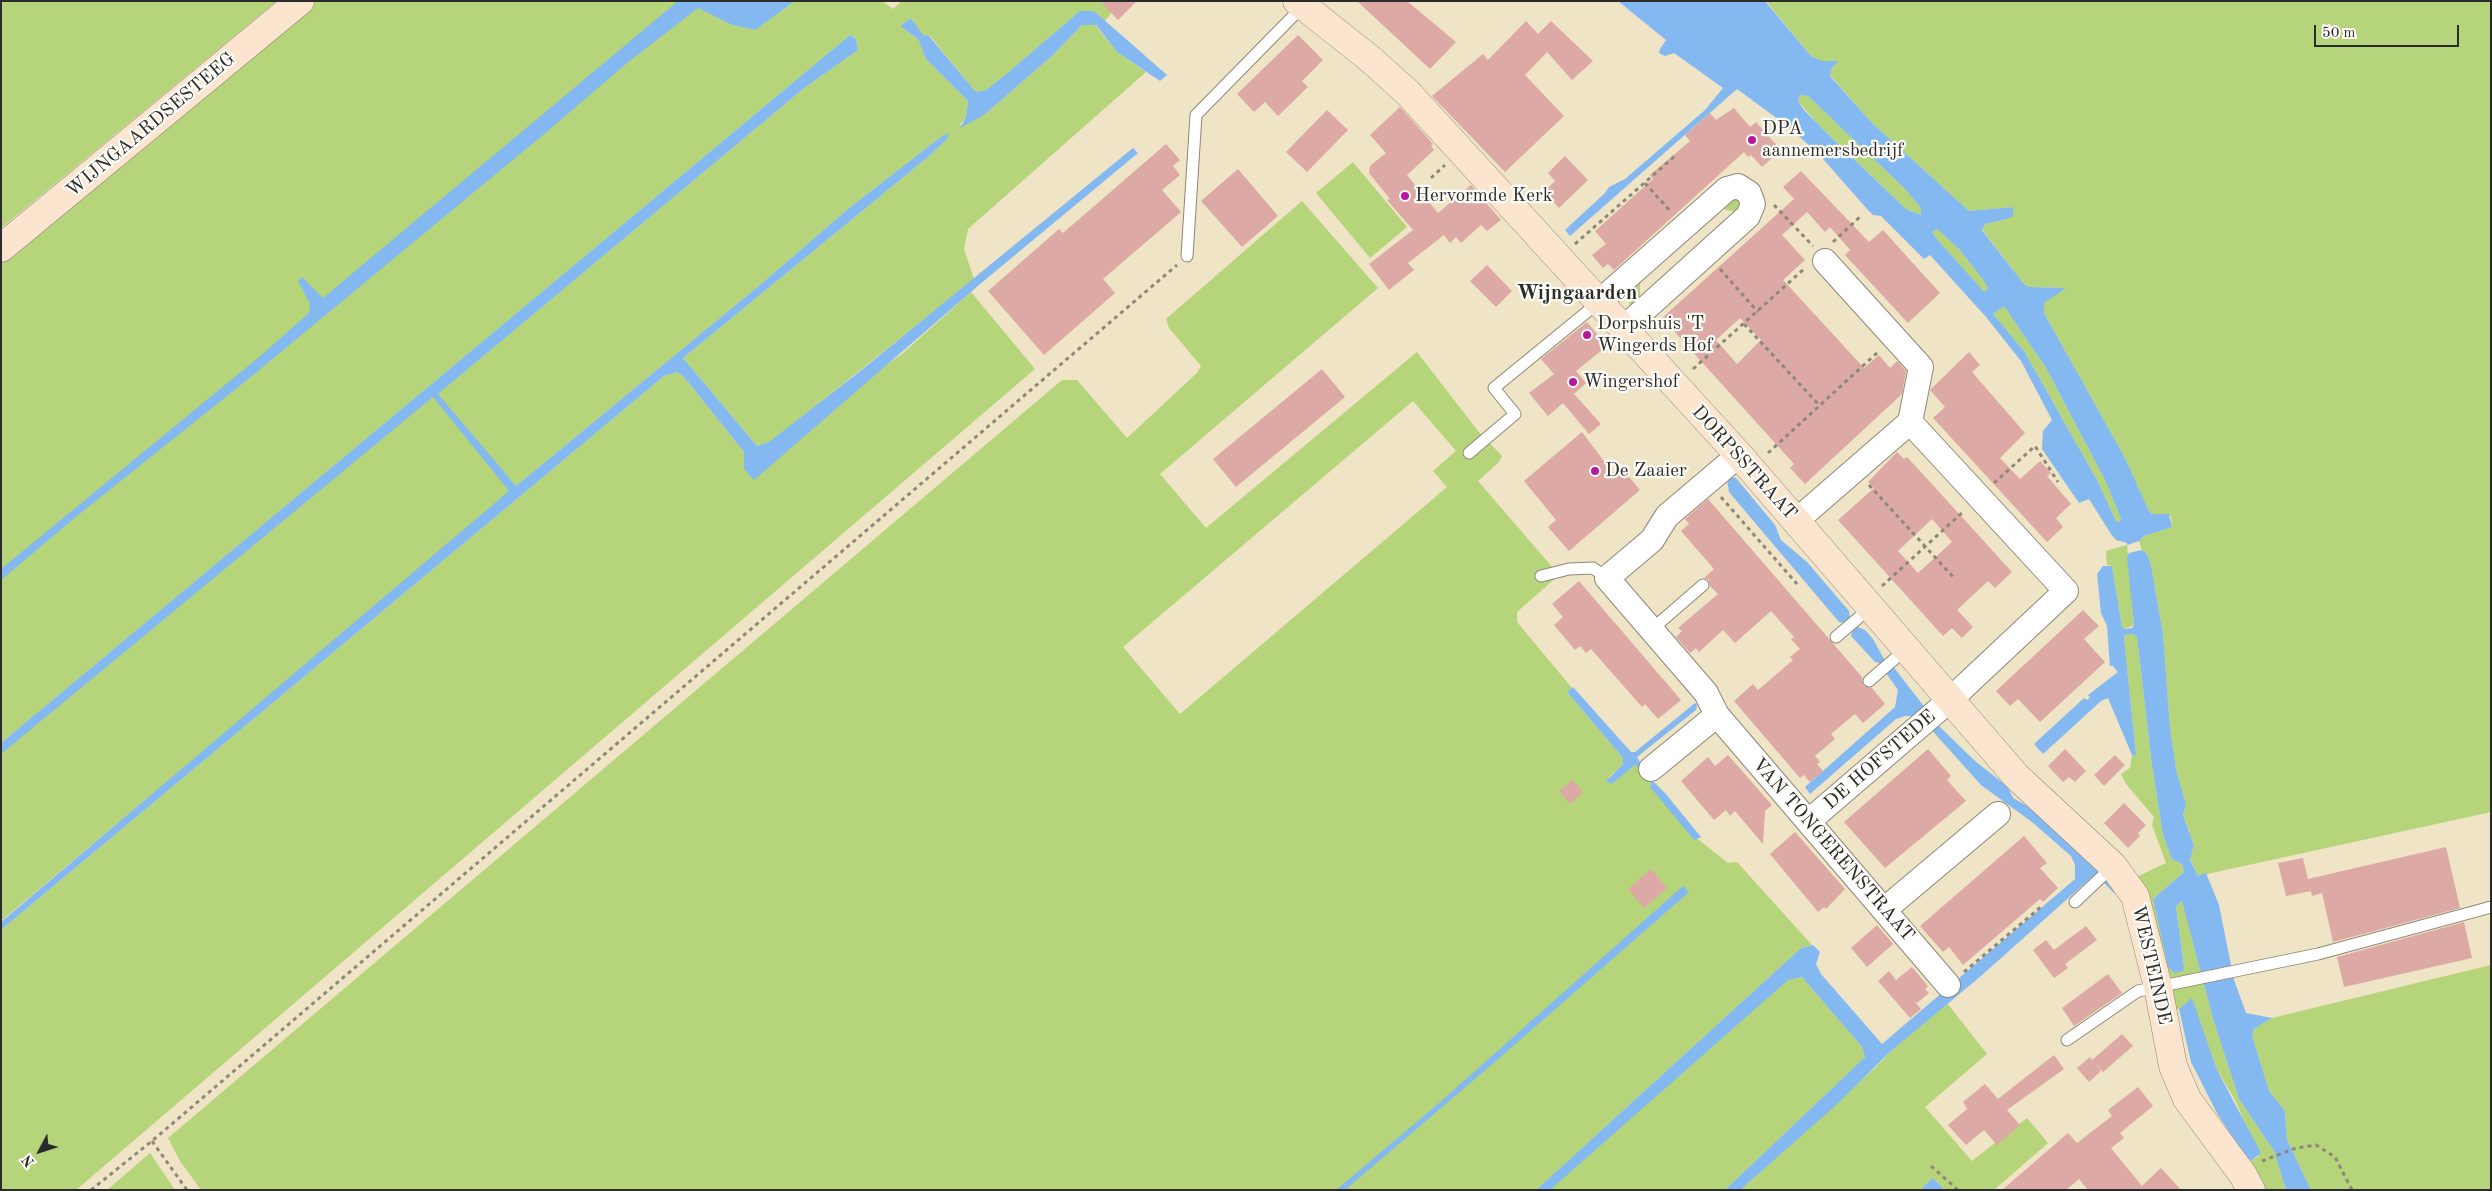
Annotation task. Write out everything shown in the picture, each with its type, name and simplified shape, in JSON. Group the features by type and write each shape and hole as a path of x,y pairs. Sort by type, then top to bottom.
{"street":[{"name":"WIJNGAARDSESTEEG","path":"1,248 300,1"},
{"name":"DORPSSTRAAT","path":"1300,4 1369,58 1408,93 1745,462 1796,521 1862,615 1898,656 1934,713"},
{"path":"1599,302 1727,189 1738,186 1749,193 1753,204 1748,216 1624,328"},
{"path":"1796,521 1910,422 1921,367 1822,258"},
{"name":"DE HOFSTEDE","path":"1809,821 1934,713 2066,592 1910,422"},
{"path":"1608,578 1652,540 1668,516 1707,481 1745,462"},
{"name":"VAN TONGERENSTRAAT","path":"1608,578 1650,630 1706,693 1717,715 1948,985"},
{"name":"WESTEINDE","path":"1934,713 2028,788 2105,873 2135,896 2158,987 2173,1066 2187,1098 2243,1175 2251,1190"},
{"path":"1651,770 1717,715"},
{"path":"1884,910 1998,814"}],"lane":[{"path":"1187,256 1196,115 1300,4"},
{"path":"1469,452 1515,414 1494,388 1599,302"},
{"path":"1541,576 1569,569 1593,568 1608,578"},
{"path":"1650,630 1703,585"},
{"path":"1840,634 1862,615"},
{"path":"1869,681 1898,656"},
{"path":"2075,902 2105,873"},
{"path":"2067,1040 2138,991 2318,954 2491,907"}],"path":[{"path":"1558,259 1676,155"},
{"path":"1645,182 1684,227"},
{"path":"1749,193 1770,202 1822,258"},
{"path":"1675,385 1822,258 1862,215"},
{"path":"1706,253 1758,312"},
{"path":"91,1190 152,1141 1187,256"},
{"path":"1744,324 1820,406"},
{"path":"1745,462 1820,406 1894,338"},
{"path":"1855,470 1955,579"},
{"path":"1707,481 1797,584"},
{"path":"1948,985 2042,906"},
{"path":"152,1141 187,1190"},
{"path":"2266,1158 2296,1148 2316,1145 2335,1157 2352,1190"},
{"path":"1931,1166 1958,1190"}],"green space":[{"path":"1,1 277,1 1,228"},
{"path":"311,1 694,1 698,8 732,25 755,30 795,1 882,1 893,9 902,1 1121,1 1105,21 1094,11 1080,11 986,90 976,92 930,36 923,36 911,18 900,26 918,39 926,59 968,101 966,117 959,126 984,115 1052,56 1082,25 1095,25 1117,52 1146,72 968,229 964,249 974,279 769,443 757,446 683,358 928,157 947,139 942,136 849,208 761,284 516,486 509,478 516,488 1,921 1,752 436,390 439,393 803,89 858,50 856,39 850,35 1,743 1,259"},
{"path":"1766,1 2491,1 2491,812 2198,876 2190,859 2194,845 2183,814 2186,805 2176,769 2170,728 2163,634 2151,565 2139,541 2144,536 2172,527 2171,516 2152,514 2149,511 2125,458 2044,313 2044,303 2065,288 2029,287 2024,284 1982,229 1985,224 2007,219 2013,207 1969,211 1873,124 1830,75 1832,68 1838,62 1822,61 1811,56"},
{"path":"1800,95 1808,96 1904,188 1921,208 1921,215 1906,209 1816,122 1798,101"},
{"path":"1353,162 1407,227 1370,258 1316,193"},
{"path":"1726,198 1736,198 1742,204 1733,223 1733,211 1725,210"},
{"path":"1302,201 1378,288 1160,474 1206,528 1417,352 1478,431 1502,456 1499,462 1478,481 1559,575 1517,612 1517,622 1572,688 1567,692 1623,758 1623,764 1608,778 1612,784 1636,764 1651,782 1650,785 1699,840 1728,863 1737,862 1812,945 1801,948 1536,1190 201,1190 180,1161 168,1138 1062,380 1077,380 1127,438 1197,373 1201,366 1169,328 1166,319","holes":["1413,401 1456,451 1433,471 1447,487 1180,714 1123,647"]},
{"path":"1937,229 1959,249 1984,281 1988,289 1984,293 1935,237 1932,232"},
{"path":"1640,275 1640,308 1635,312 1629,303 1635,298 1632,295 1629,298 1626,293"},
{"path":"971,292 1035,369 76,1190 1,1190 1,930 664,376 677,372 684,377 744,452 744,469 903,353"},
{"path":"2004,306 2046,368 2106,482 2121,519 2119,522 2116,521 2097,480 2024,351 1993,314"},
{"path":"2127,545 2134,625 2125,629 2122,627 2112,566 2107,565 2106,551"},
{"path":"2133,634 2137,637 2152,765 2163,835 2172,859 2182,864 2184,872 2153,899 2168,966 2174,973 2184,967 2176,906 2182,900 2213,1019 2239,1099 2274,1151 2286,1190 2265,1190 2254,1170 2251,1161 2259,1156 2235,1100 2217,1070 2192,999 2179,1009 2173,1009 2134,878 2166,863 2152,825 2154,817 2126,784 2121,774 2130,768 2132,755 2136,755 2124,638 2125,635"},
{"path":"1803,959 1790,979 1802,977 1862,1047 1865,1057 1725,1190 1544,1190"},
{"path":"2491,965 2491,1190 2311,1190 2287,1140 2285,1111 2269,1091 2252,1035 2254,1029 2272,1018"},
{"path":"1947,1003 1987,1054 1925,1107 1972,1161 2027,1118 2048,1143 1994,1190 1945,1190 1933,1178 1920,1190 1740,1190 1877,1066 1891,1051"},
{"path":"150,1153 175,1190 107,1190"}],"water":[{"path":"678,1 795,1 755,30 732,25 698,8 627,63 247,380 77,516 1,580 1,569 259,357 309,313 310,304 298,281 302,277 323,298"},
{"path":"1618,1 1765,1 1811,56 1822,61 1839,61 1832,68 1830,76 1873,124 1969,211 2013,207 2013,216 1985,224 1982,230 2024,284 2029,287 2066,288 2044,303 2044,313 2125,458 2149,511 2152,514 2169,514 2172,527 2144,536 2139,541 2127,545 2127,543 2116,540 2111,534 2089,499 2079,503 2042,449 2043,431 2052,420 2021,361 1986,317 1930,255 1924,259 1881,216 1873,215 1867,209 1816,151 1778,119 1737,89 1570,236 1565,230 1609,187 1625,179 1705,110 1723,88 1674,53 1665,56 1659,53 1666,40","holes":["1800,95 1808,96 1904,188 1921,208 1921,215 1906,209 1831,137 1804,110 1798,101","1937,229 1959,249 1988,289 1984,292 1932,232","2004,306 2046,368 2106,482 2121,519 2119,522 2116,521 2097,480 2024,351 1993,314"]},
{"path":"1080,11 1094,11 1167,75 1160,81 1117,52 1096,25 1082,25 1052,56 984,115 960,128 966,117 968,101 926,59 918,39 900,26 911,18 923,35 929,36 976,92 986,90"},
{"path":"850,35 856,39 858,50 803,89 438,394 516,486 761,284 849,208 942,136 949,133 947,139 928,157 683,358 757,446 769,442 859,372 1133,148 1138,153 979,285 754,480 744,469 744,452 684,377 677,372 664,376 1,930 1,922 509,491 433,397 1,754 1,743"},
{"path":"1731,477 1736,478 1775,525 1781,540 1807,562 1849,611 1850,618 1873,639 1884,659 1895,669 1940,727 1975,761 2008,787 2013,798 2027,806 2099,869 2116,891 2114,893 2096,875 2093,876 1981,976 1891,1051 1834,1107 1740,1190 1725,1190 1865,1057 1862,1047 1802,977 1788,980 1550,1190 1536,1190 1801,948 1813,945 1820,952 1816,964 1821,974 1882,1044 2075,879 2075,865 2071,856 2032,822 1981,785 1919,716 1905,716 1896,719 1810,794 1805,787 1895,707 1898,690 1879,663 1875,662 1851,636 1852,632 1844,623 1839,622 1729,492 1727,480"},
{"path":"2142,550 2147,554 2151,565 2163,634 2170,728 2176,769 2186,805 2183,815 2194,845 2190,860 2198,876 2206,873 2219,905 2234,980 2246,1013 2272,1018 2254,1029 2252,1035 2269,1091 2285,1111 2287,1140 2311,1190 2286,1190 2274,1151 2239,1099 2213,1019 2182,901 2176,906 2184,967 2183,971 2174,973 2168,967 2153,899 2184,872 2182,864 2172,859 2163,835 2152,765 2137,637 2133,634 2125,635 2124,638 2136,755 2132,755 2108,698 2101,701 2043,754 2034,744 2084,698 2087,700 2090,697 2088,695 2118,672 2112,665 2110,667 2107,626 2101,613 2097,574 2103,566 2112,566 2122,627 2125,629 2132,628 2134,625 2127,557 2129,553"},
{"path":"1573,687 1631,752 1635,752 1695,703 1697,705 1696,710 1637,757 1644,769 1642,771 1635,765 1612,784 1606,781 1623,764 1623,758 1567,692"},
{"path":"1651,782 1654,782 1665,793 1701,837 1694,840 1650,787"},
{"path":"1683,886 1689,892 1503,1055 1345,1190 1336,1190 1439,1103"},
{"path":"2192,998 2217,1070 2261,1153 2251,1161 2218,1115 2191,1062 2179,1009"},
{"path":"1933,1178 1945,1190 1920,1190"}],"building":[{"path":"1100,1 1137,1 1118,20"},
{"path":"1357,1 1407,1 1456,42 1430,69"},
{"path":"1526,21 1538,34 1551,21 1593,61 1572,80 1547,52 1525,75 1564,116 1505,172 1432,96 1483,54 1488,60"},
{"path":"1298,35 1323,60 1302,81 1308,87 1278,116 1265,102 1254,112 1237,94"},
{"path":"1400,107 1433,144 1431,146 1434,150 1407,175 1438,213 1471,185 1501,220 1487,231 1481,225 1461,243 1456,237 1450,243 1444,235 1408,263 1414,270 1389,290 1369,264 1413,230 1387,200 1390,199 1369,173 1370,166 1386,153 1370,135"},
{"path":"1734,108 1750,127 1756,122 1781,150 1762,167 1751,155 1748,157 1744,152 1614,270 1608,264 1603,268 1592,255 1606,244 1595,231 1653,179 1650,175 1690,141 1685,135 1710,113 1716,120"},
{"path":"1327,110 1348,130 1307,172 1286,152"},
{"path":"1166,144 1180,160 1173,166 1180,175 1162,190 1181,212 1103,279 1115,293 1044,355 988,291 1059,229 1063,233"},
{"path":"1565,156 1588,180 1559,208 1544,192 1555,181 1548,173"},
{"path":"1238,169 1278,216 1242,247 1201,201"},
{"path":"1801,171 1869,242 1883,230 1940,293 1908,323 1845,255 1850,250 1830,227 1825,232 1807,212 1782,235 1805,260 1783,280 1864,368 1879,355 1890,368 1897,361 1906,371 1902,394 1805,484 1790,468 1794,464 1662,318 1794,199 1783,187","holes":["1740,318 1761,340 1737,364 1716,340"]},
{"path":"1487,265 1512,291 1496,307 1470,281"},
{"path":"1587,322 1607,346 1576,371 1586,383 1574,394 1601,424 1589,434 1563,403 1548,416 1529,393 1554,374 1541,359"},
{"path":"1969,352 1980,365 1972,372 2025,433 2000,458 2020,479 2040,461 2051,473 2047,476 2071,504 2056,518 2063,527 2047,542 1933,418 1945,407 1930,390"},
{"path":"1322,369 1345,397 1236,487 1213,459"},
{"path":"1582,432 1613,473 1618,469 1623,474 1625,472 1640,490 1569,551 1548,527 1556,520 1524,481"},
{"path":"1897,452 1904,459 1907,457 2012,572 1995,588 1988,581 1957,610 1973,627 1962,638 1952,628 1943,636 1838,520 1874,488 1868,482","holes":["1932,519 1952,542 1918,573 1898,551"]},
{"path":"1708,499 1862,677 1864,686 1872,688 1885,704 1863,723 1855,714 1831,734 1835,739 1815,756 1820,762 1817,764 1823,771 1810,782 1804,775 1800,778 1734,701 1753,684 1758,690 1793,660 1790,657 1800,649 1791,639 1794,637 1771,611 1735,643 1723,630 1699,652 1696,648 1690,653 1676,637 1682,631 1678,628 1718,594 1710,586 1709,580 1704,578 1714,569 1681,531 1689,524 1685,519"},
{"path":"1579,581 1681,700 1658,719 1645,704 1642,707 1591,649 1586,653 1580,646 1575,650 1554,625 1563,617 1552,604"},
{"path":"2083,610 2099,626 2084,639 2105,662 2040,722 2018,699 2010,706 1996,691"},
{"path":"1928,749 1951,776 1947,780 1966,801 1885,868 1844,822"},
{"path":"2065,749 2086,771 2075,782 2069,777 2063,782 2048,766"},
{"path":"1728,755 1772,805 1765,811 1763,844 1735,811 1730,816 1726,810 1714,820 1681,781 1708,757 1715,766"},
{"path":"2115,755 2125,765 2104,786 2094,775"},
{"path":"1573,780 1583,792 1570,804 1559,791"},
{"path":"2124,803 2146,825 2138,833 2140,836 2128,848 2104,823"},
{"path":"1795,832 1845,889 1826,909 1824,907 1818,912 1770,854"},
{"path":"2024,836 2047,863 2040,868 2058,888 2043,902 2040,899 1963,965 1949,947 1943,952 1920,926"},
{"path":"2446,847 2460,908 2333,942 2322,893 2312,896 2311,891 2286,896 2278,863 2303,858 2308,879"},
{"path":"1651,869 1667,888 1644,908 1628,889"},
{"path":"2464,922 2472,958 2344,987 2337,957"},
{"path":"1877,925 1893,944 1867,967 1851,948"},
{"path":"2086,926 2097,940 2065,964 2068,968 2054,978 2033,950 2046,940 2054,950"},
{"path":"1912,967 1928,986 1925,989 1929,993 1917,1003 1913,1000 1921,1009 1910,1018 1878,981 1889,971 1896,980"},
{"path":"2108,974 2122,993 2074,1026 2062,1008"},
{"path":"2122,1034 2133,1046 2103,1072 2092,1060"},
{"path":"2054,1055 2064,1069 2007,1110 2020,1125 1997,1145 1984,1130 1966,1145 1948,1125 1967,1109 1963,1102 1985,1084 1998,1099"},
{"path":"2090,1057 2101,1071 2089,1082 2077,1068"},
{"path":"2138,1087 2153,1106 2120,1133 2124,1138 2111,1148 2142,1186 2161,1168 2181,1190 2088,1190 2079,1179 2066,1190 2002,1190 2068,1133 2077,1143 2112,1116 2108,1110"}],"place":[{"name":"DPA aannemersbedrijf","path":"1752,140"},
{"name":"Hervormde Kerk","path":"1405,196"},
{"name":"Dorpshuis 'T Wingerds Hof","path":"1587,335"},
{"name":"Wingershof","path":"1573,382"},
{"name":"De Zaaier","path":"1595,471"}],"district":[{"name":"Wijngaarden","path":"1577,293"}]}
